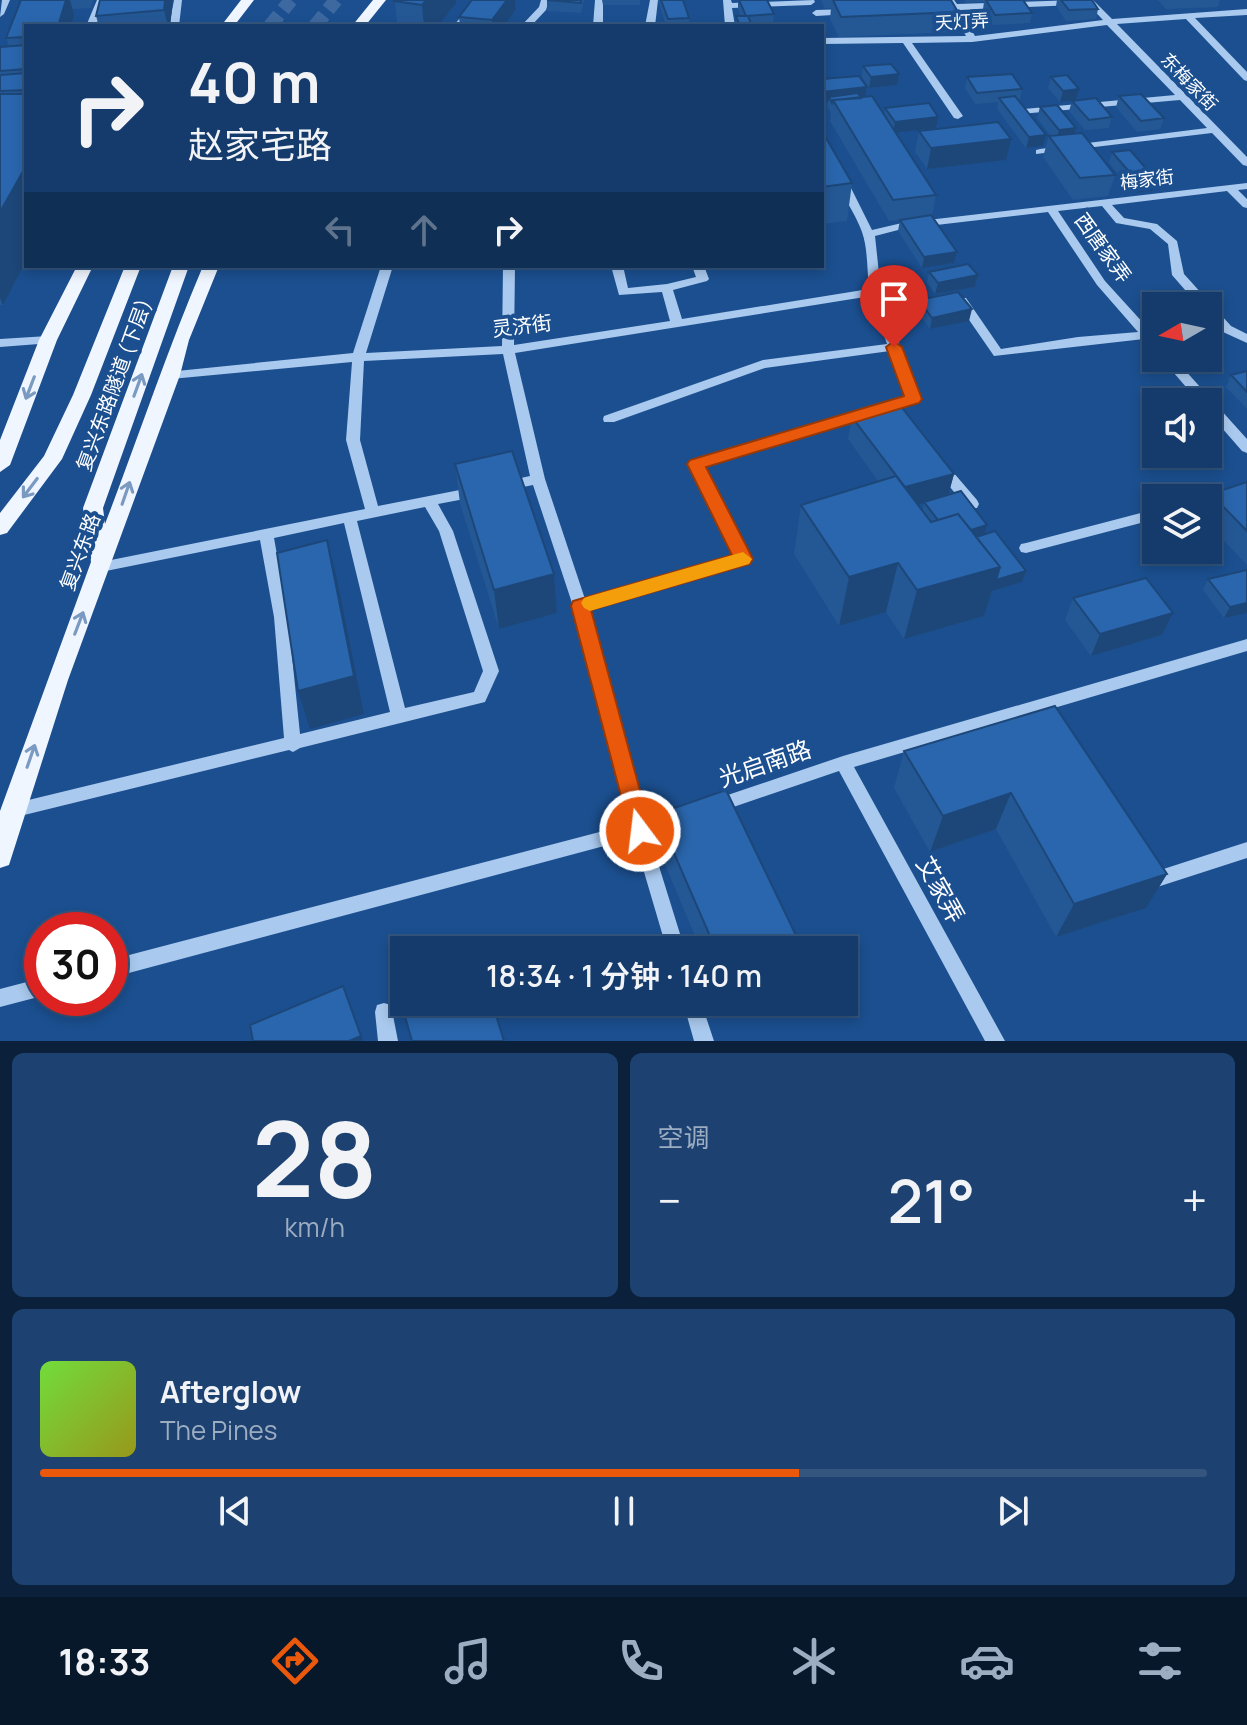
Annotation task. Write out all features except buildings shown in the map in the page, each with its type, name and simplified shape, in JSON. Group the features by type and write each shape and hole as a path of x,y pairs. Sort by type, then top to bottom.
{"main road":[{"path":"229,24 248,0"},
{"path":"360,24 380,0"},
{"path":"0,465 48,340 84,268"},
{"name":"复兴东路隧道 (下层)","path":"0,528 52,459 82,395 132,268"},
{"name":"复兴东路隧道 (下层)","path":"101,567 93,508 180,268"},
{"name":"复兴东路","path":"0,857 12,811 132,474 171,375 180,340 210,268"}],"street":[{"path":"0,14 6,0"},
{"path":"92,24 101,0"},
{"path":"174,24 178,0"},
{"path":"460,24 481,0"},
{"path":"528,24 543,8 545,0"},
{"path":"598,24 599,0"},
{"path":"650,24 654,0"},
{"path":"926,8 952,4 1089,0"},
{"name":"东梅家街","path":"1089,0 1247,163"},
{"path":"730,24 727,3 810,1 819,24"},
{"path":"952,4 972,39"},
{"path":"816,13 857,12"},
{"name":"天灯弄","path":"824,40 972,39 1110,22 1247,12"},
{"path":"1187,15 1247,78"},
{"path":"906,40 958,116"},
{"path":"1024,112 1182,97"},
{"path":"1040,152 1214,130"},
{"path":"580,606 743,559 696,464 913,399 875,292 869,234 824,151"},
{"name":"梅家街","path":"869,234 902,226 1247,186"},
{"path":"1230,188 1247,205"},
{"path":"1105,203 1120,221 1153,226 1173,243 1178,275 1193,292"},
{"name":"西唐家弄","path":"1051,209 1101,283 1142,329"},
{"path":"373,512 353,440 358,357 386,268"},
{"path":"509,268 508,350 538,479 580,606 640,831 672,936"},
{"path":"617,268 623,292 667,288 703,279 699,268"},
{"path":"667,288 677,323"},
{"name":"灵济街","path":"171,375 358,357 508,350 875,292"},
{"path":"882,313 958,296 998,353 1142,335"},
{"path":"1222,324 1247,339"},
{"path":"0,343 48,340"},
{"path":"609,419 763,364 894,347"},
{"path":"1179,372 1194,388"},
{"path":"891,406 901,418"},
{"path":"1222,420 1247,448"},
{"path":"931,455 972,504"},
{"path":"101,567 538,479"},
{"path":"12,811 293,745 479,697 491,671 446,531 429,501"},
{"path":"349,516 399,717"},
{"path":"1026,548 1142,518"},
{"path":"266,533 281,617 293,745"},
{"name":"光启南路","path":"128,964 640,831 843,763 1042,714 1247,645"},
{"name":"艾家弄","path":"843,763 995,1041"},
{"path":"1138,869 1146,883 1247,850"},
{"path":"0,998 24,992"},
{"path":"384,1012 388,1041"},
{"path":"696,1016 704,1041"}],"tunnel":[{"path":"272,24 291,0"},
{"path":"317,24 336,0"}],"slow traffic":[{"path":"590,603 743,559"}],"route":[{"path":"640,831 580,606 743,559 696,464 913,399 894,347"}]}
